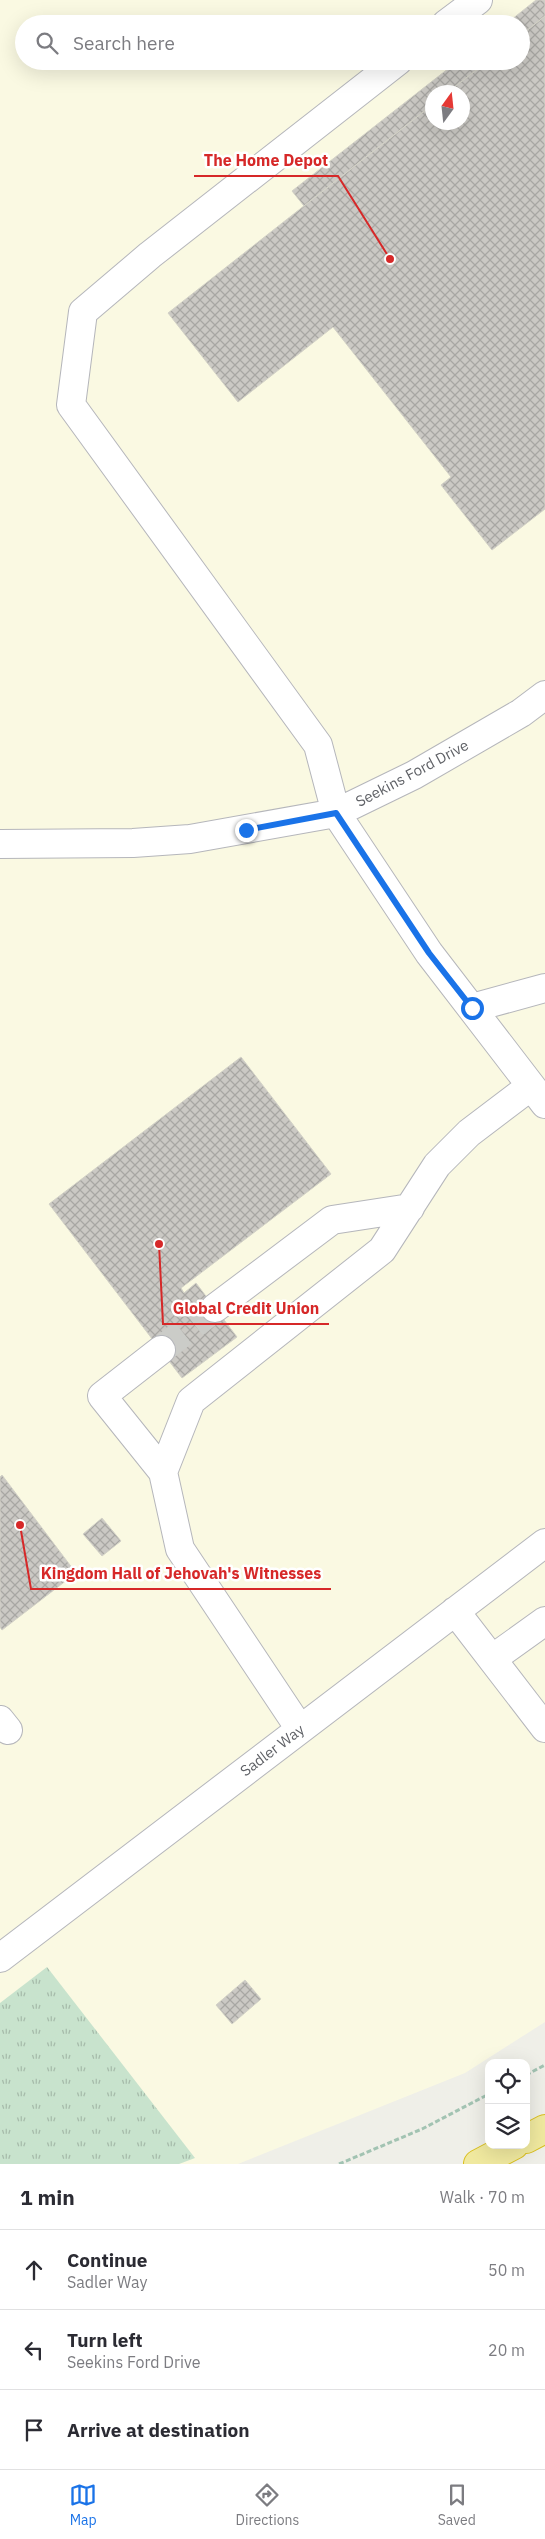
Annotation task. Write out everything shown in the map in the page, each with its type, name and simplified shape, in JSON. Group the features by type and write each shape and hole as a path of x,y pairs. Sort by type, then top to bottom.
{"highway":[{"path":"530,2137 545,2129"},
{"path":"478,2164 506,2149"}],"street":[{"path":"458,15 478,0"},
{"path":"163,1472 190,1401 382,1250 437,1165 469,1133 538,1095 429,953 336,813 318,746 71,405 83,312 150,255 386,70"},
{"name":"Seekins Ford Drive","path":"0,844 133,843 190,839 336,813 422,770 521,714 545,695"},
{"path":"472,1008 545,988"},
{"path":"215,1308 332,1220 410,1208"},
{"path":"161,1350 102,1396 163,1472 180,1549 300,1729"},
{"name":"Sadler Way","path":"0,1958 545,1543"},
{"path":"455,1611 545,1728"},
{"path":"492,1659 543,1626"}],"path":[{"path":"530,2073 545,2065"},
{"path":"339,2164 422,2129 485,2096"}],"shaded area":[{"path":"0,0 545,0 545,2022 465,2073 238,2164 0,2164"}],"green space":[{"path":"47,1967 195,2158 179,2164 0,2164 0,2003"}],"building":[{"path":"536,0 545,0 545,16 530,28 530,15 517,15"},
{"path":"545,16 545,509 492,550 441,485 451,477 333,327 238,402 168,313 425,111 425,130 470,130 470,85 457,85 476,70 530,70 530,28"},
{"path":"447,70 476,70 457,85 427,85"},
{"path":"425,87 425,111 304,206 292,191"},
{"path":"241,1057 331,1174 181,1288 184,1293 196,1283 237,1337 182,1378 49,1204"},
{"path":"2,1475 76,1573 2,1630 0,1627 0,1477"},
{"path":"102,1518 121,1541 102,1556 83,1534"},
{"path":"245,1980 261,1999 232,2024 216,2005"}],"tunnel":[{"path":"161,1350 215,1308"}],"place":[{"name":"The Home Depot","path":"390,259"},
{"name":"Global Credit Union","path":"159,1244"},
{"name":"Kingdom Hall of Jehovah's Witnesses","path":"20,1525"}],"route":[{"path":"246,830 336,813 429,953 472,1008"}]}
